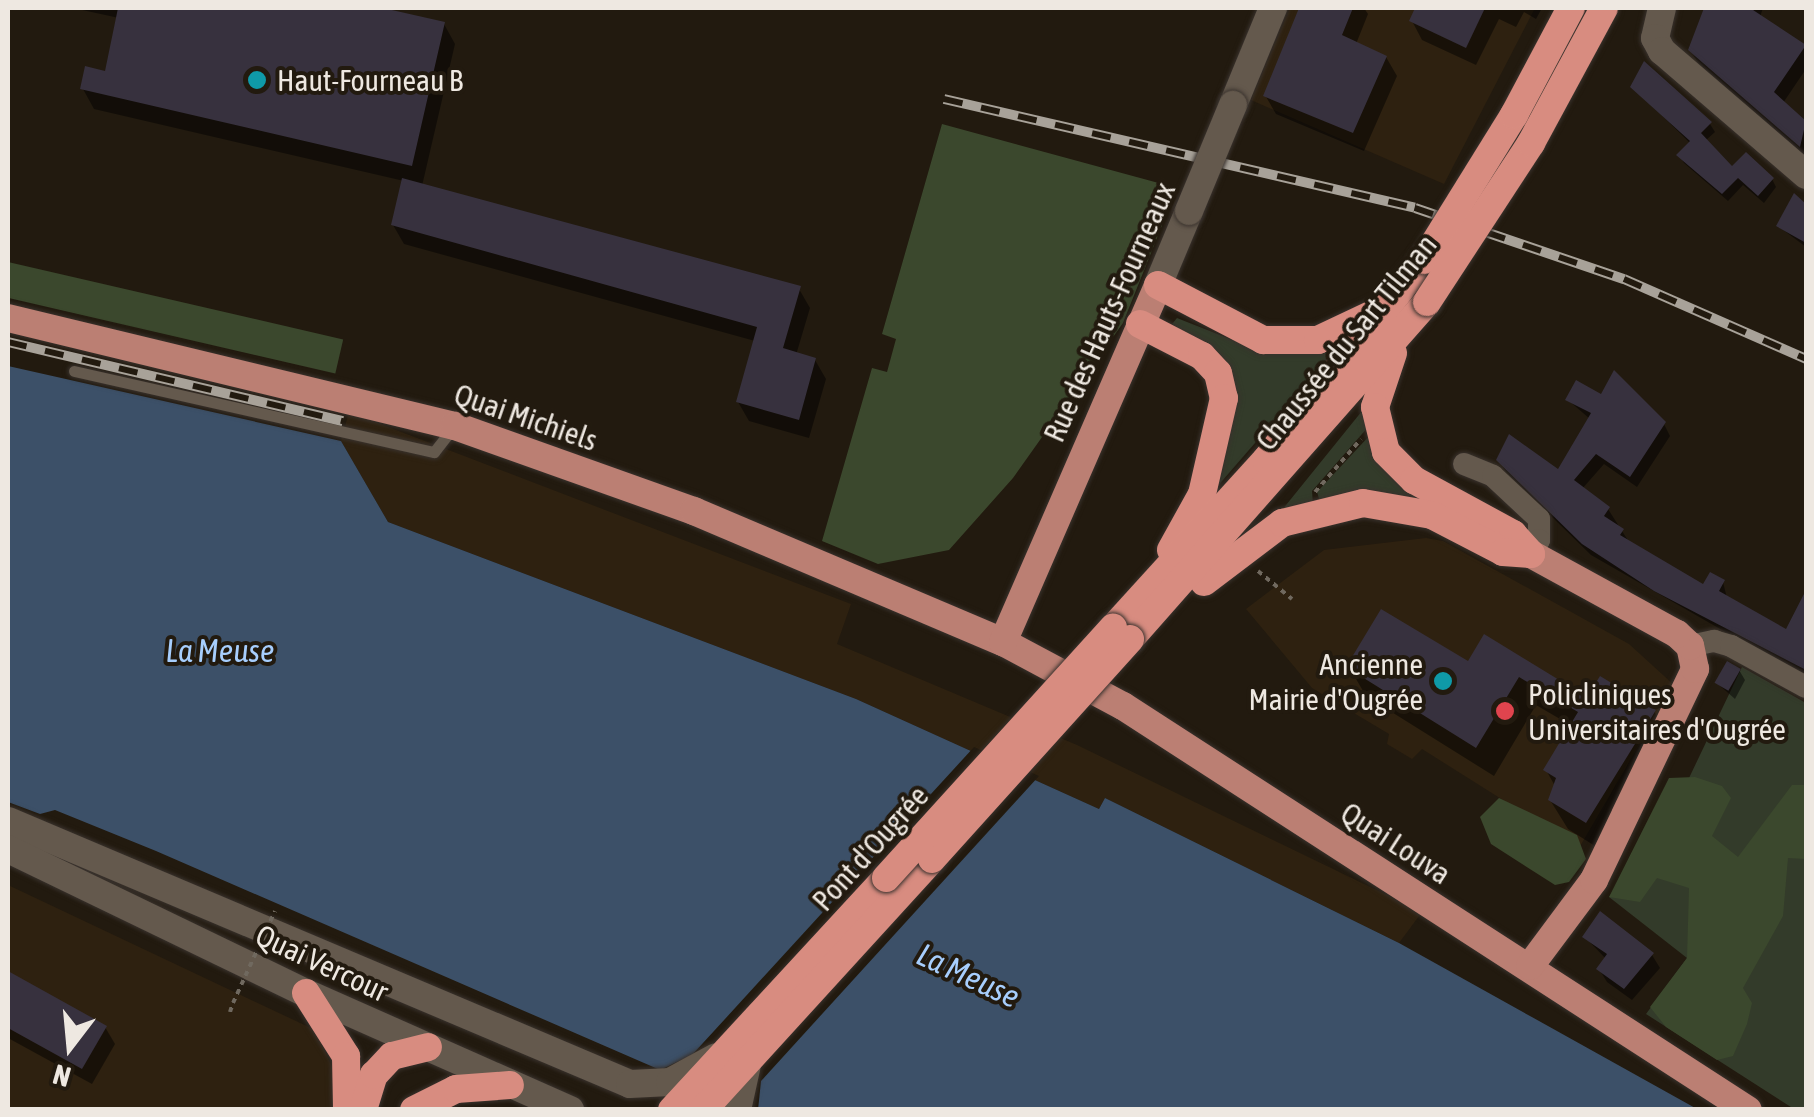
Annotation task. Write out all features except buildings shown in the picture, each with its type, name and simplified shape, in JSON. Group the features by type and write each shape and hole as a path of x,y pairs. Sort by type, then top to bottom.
{"highway":[{"name":"Chaussée du Sart Tilman","path":"1122,633 1400,338 1424,260 1571,8"},
{"name":"Chaussée du Sart Tilman","path":"1154,600 1266,460 1415,297 1531,144 1604,8"},
{"path":"1158,285 1220,322 1263,340 1292,344 1348,330 1415,297"},
{"path":"1140,324 1202,356 1218,373 1224,398 1202,494 1154,600"},
{"path":"1400,338 1375,408 1386,452 1414,480 1513,534 1530,554"},
{"path":"1154,600 1196,588 1282,523 1340,505 1409,508 1503,552 1530,554"},
{"name":"Pont d'Ougrée","path":"672,1110 738,1055 1122,633"},
{"path":"306,994 346,1056 348,1110"},
{"path":"363,1110 374,1075 392,1056 428,1047"},
{"name":"Pont d'Ougrée","path":"703,1110 738,1055"},
{"path":"414,1110 456,1089 510,1085"}],"main road":[{"name":"Rue des Hauts-Fourneaux","path":"1003,642 1158,285 1272,8"},
{"path":"1662,8 1655,38 1662,50 1806,175"},
{"name":"Quai Michiels","path":"8,318 455,426 694,512 1003,642"},
{"path":"1530,554 1690,646 1695,669 1594,880 1530,966"},
{"name":"Quai Louva","path":"1003,642 1123,706 1748,1110"},
{"path":"8,820 630,1084 670,1082 738,1055 737,1110"},
{"name":"Quai Vercour","path":"8,852 306,994 570,1110"}],"street":[{"path":"1464,464 1493,476 1539,519 1539,540 1530,554"},
{"path":"1690,646 1714,640 1731,646 1806,687"}],"lane":[{"path":"74,371 434,452 455,426"}],"path":[{"path":"1316,501 1315,492 1368,432"},
{"path":"1250,560 1292,599"},
{"path":"230,1012 275,911"}],"shaded area":[{"path":"1290,8 1535,8 1444,184 1251,100"},
{"path":"349,412 851,604 837,644 1077,745 1422,912 1399,943 1105,798 1099,809 856,699 388,522 341,441"},
{"name":"Policliniques Universitaires d'Ougrée","path":"1426,538 1443,541 1629,644 1674,685 1579,848 1422,749 1412,759 1387,744 1389,734 1312,688 1246,609 1324,550"},
{"path":"8,885 315,1030 334,1071 335,1109 8,1110"}],"green space":[{"path":"942,124 1177,188 1123,323 1013,478 949,550 878,564 822,541 872,368 887,372 896,339 882,334"},
{"path":"8,262 343,339 335,373 8,298"},
{"path":"1177,318 1268,354 1334,352 1216,488 1213,350 1172,324"},
{"path":"1362,411 1369,426 1312,491 1313,504 1278,515"},
{"path":"1371,434 1502,536 1320,502 1317,492"},
{"path":"1742,667 1806,703 1806,1109 1794,1109 1646,1014 1687,958 1609,897 1689,778"},
{"path":"1695,777 1722,786 1731,798 1712,836 1738,857 1792,785 1806,785 1806,859 1788,858 1783,916 1743,988 1752,1003 1747,1024 1733,1056 1717,1060 1666,1027 1650,1007 1687,958 1689,888 1657,878 1640,902 1609,897 1669,778"},
{"path":"1499,798 1577,835 1586,859 1569,882 1555,885 1491,844 1480,817"}],"water":[{"name":"La Meuse","path":"8,366 341,441 388,522 856,699 1099,809 1105,798 1399,943 1697,1109 750,1109 156,851 55,810 40,814 8,802"}],"pier":[{"path":"974,747 1039,776 761,1081 758,1110 737,1110 660,1070 692,1055"}],"railway":[{"path":"944,99 1415,208 1624,279 1806,359"},
{"path":"8,342 343,421"}],"place":[{"name":"Haut-Fourneau B","path":"257,80"},
{"name":"Ancienne Mairie d'Ougrée","path":"1443,681"},
{"name":"Policliniques Universitaires d'Ougrée","path":"1505,711"}]}
